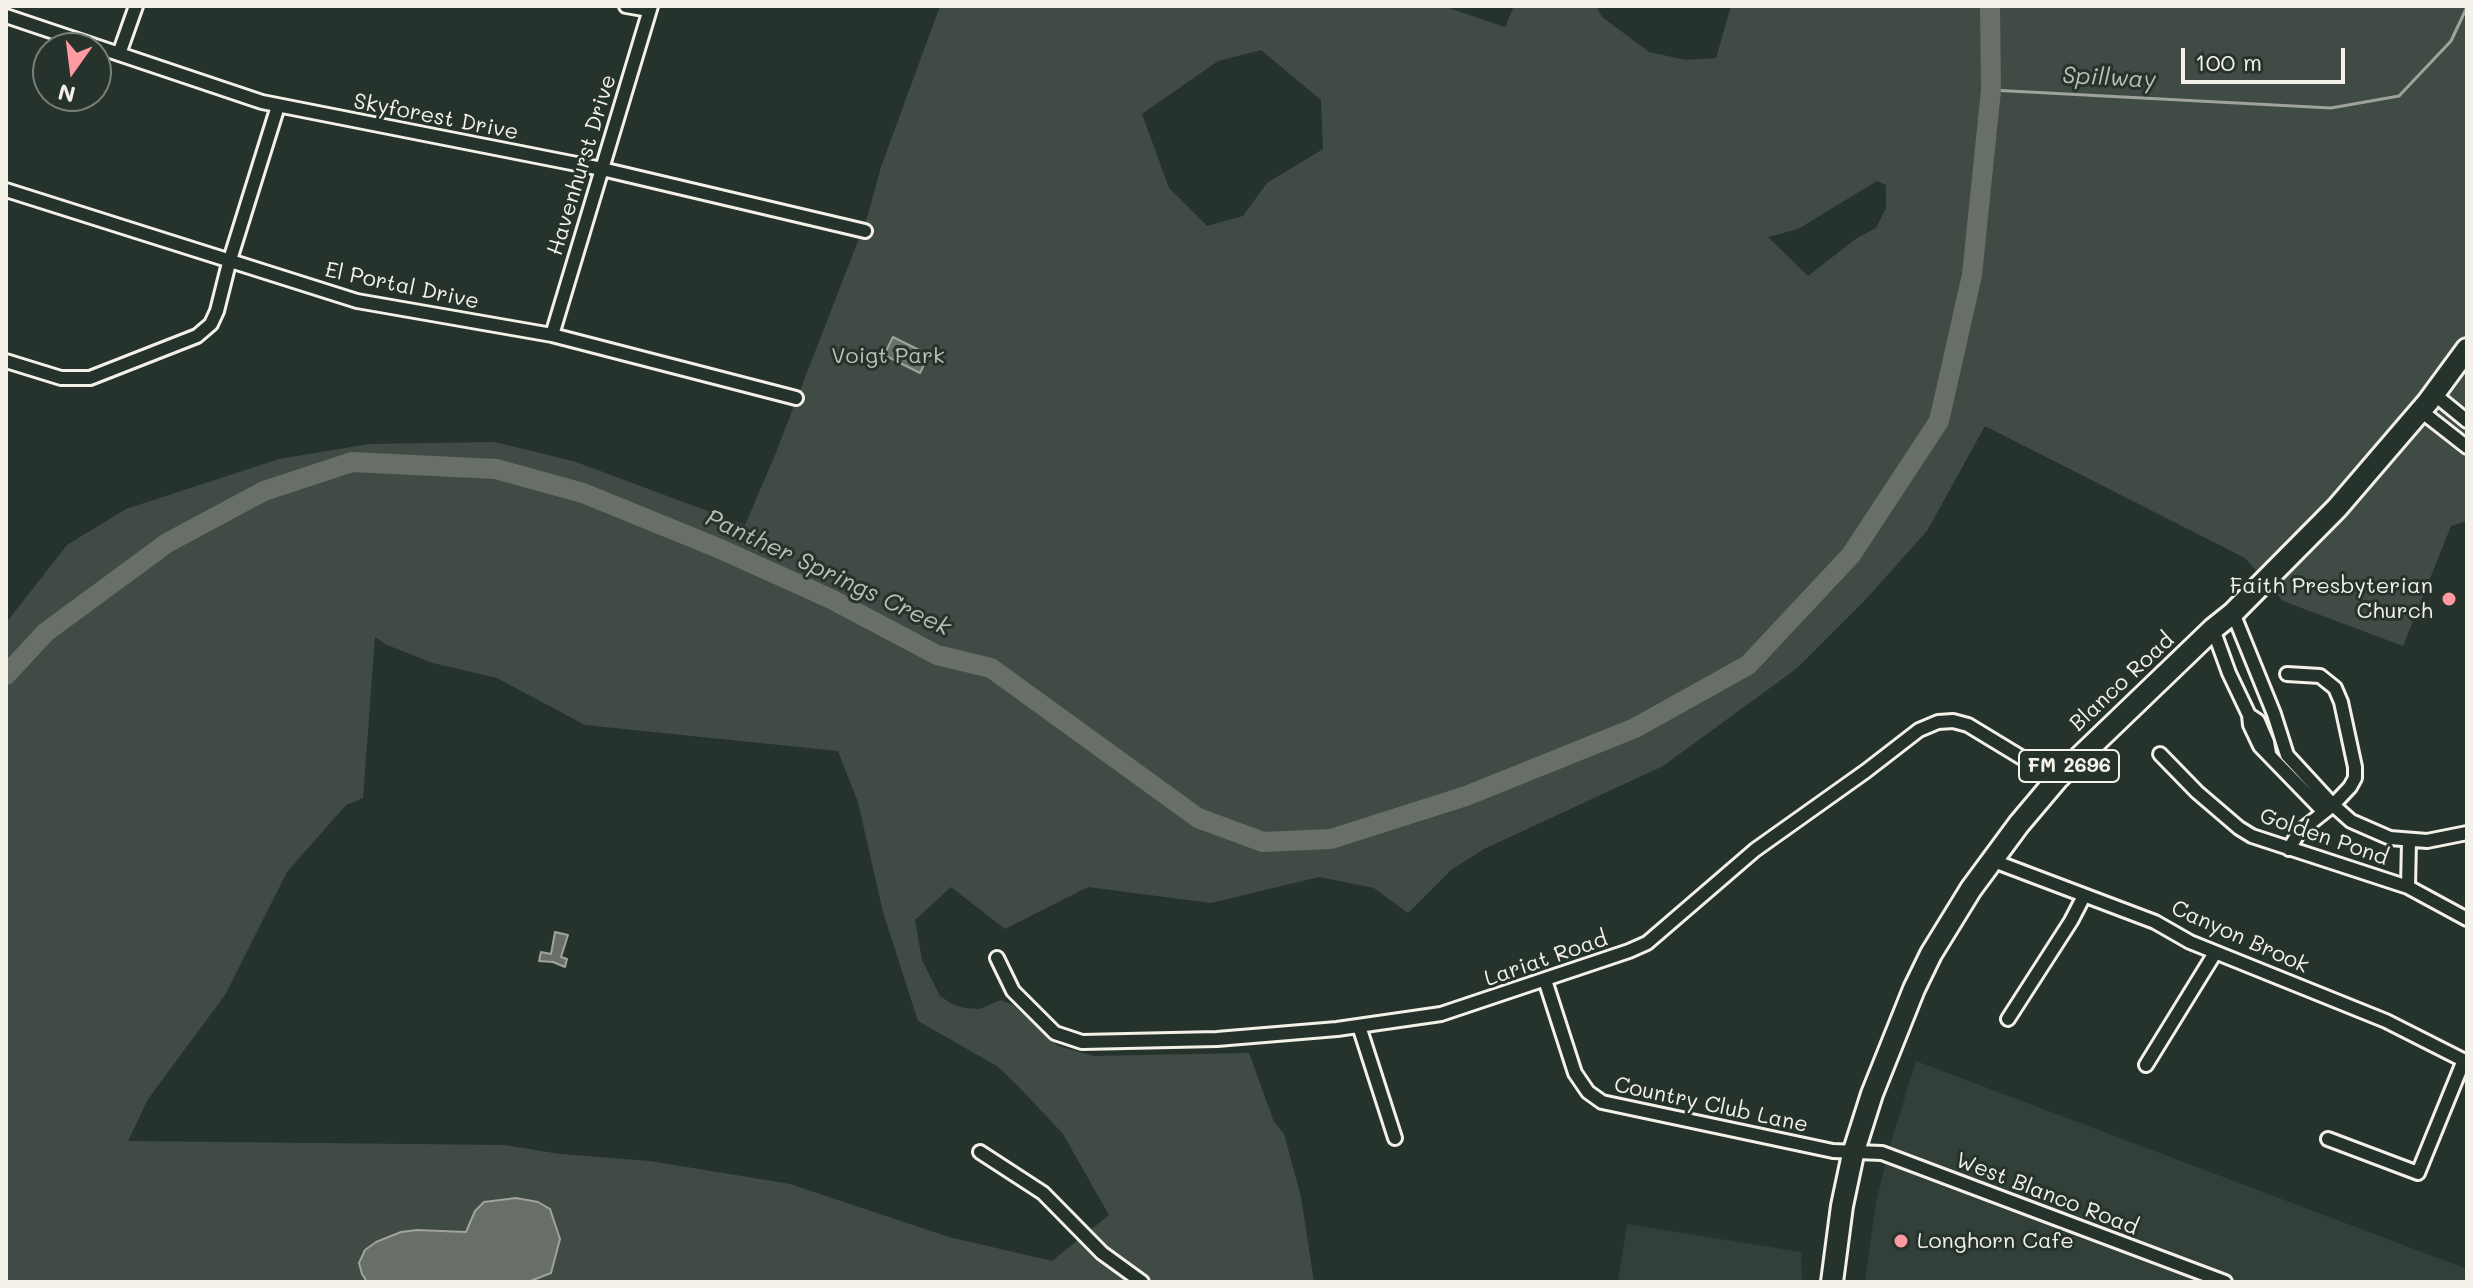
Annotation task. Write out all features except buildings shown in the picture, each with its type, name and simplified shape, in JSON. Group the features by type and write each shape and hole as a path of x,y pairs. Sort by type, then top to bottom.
{"main road":[{"name":"Blanco Road","path":"1832,1282 1842,1206 1853,1154 1872,1094 1931,954 1991,860 2057,779 2233,613 2337,508 2421,411 2467,349"}],"street":[{"path":"119,54 136,6"},
{"path":"626,6 650,8"},
{"name":"Havenhurst Drive","path":"552,335 650,8"},
{"name":"Skyforest Drive","path":"6,16 278,106 602,169 865,231"},
{"path":"6,361 61,378 90,378 197,336 211,324 278,106"},
{"name":"El Portal Drive","path":"6,190 357,301 552,335 796,398"},
{"path":"2434,394 2467,421"},
{"path":"2421,411 2467,447"},
{"path":"2233,613 2274,714 2287,755 2329,808"},
{"path":"2213,629 2260,747 2329,808 2371,831 2409,841 2427,841 2467,833"},
{"path":"2287,674 2320,676 2335,688 2341,702 2355,778 2329,808 2299,832 2289,849"},
{"name":"Lariat Road","path":"997,958 1013,991 1055,1033 1082,1042 1217,1039 1359,1026 1460,1010 1647,943 1755,850 1919,730 1938,722 1953,721 1968,725 2057,779"},
{"name":"Golden Pond","path":"2160,754 2197,792 2252,836 2408,887 2467,919"},
{"name":"Golden Pond","path":"2408,887 2409,841"},
{"name":"Canyon Brook","path":"1991,860 2155,922 2190,942 2386,1021 2466,1061"},
{"path":"2008,1019 2084,896"},
{"path":"2146,1065 2215,953"},
{"name":"Country Club Lane","path":"1545,980 1575,1073 1588,1092 1602,1102 1853,1154"},
{"path":"1359,1026 1395,1138"},
{"path":"2328,1139 2418,1173 2466,1061"},
{"path":"980,1152 1043,1193 1102,1253 1142,1282"},
{"name":"West Blanco Road","path":"1853,1154 1882,1153 2225,1282"}],"shaded area":[{"path":"893,337 929,355 920,373 884,355"},
{"path":"555,932 568,935 561,957 567,959 565,967 539,961 541,952 551,954"},
{"path":"1916,1061 2467,1269 2467,1282 1865,1282 1876,1202"},
{"path":"516,1198 538,1202 550,1209 560,1239 551,1273 528,1282 367,1282 362,1274 359,1263 365,1250 376,1242 401,1232 417,1230 466,1232 475,1211 484,1202"},
{"path":"1627,1224 1801,1252 1802,1282 1618,1282"}],"green space":[{"name":"Voigt Park","path":"940,6 1443,6 1505,27 1514,6 1596,6 1602,17 1649,52 1686,60 1716,58 1731,6 2467,6 2467,521 2451,526 2403,646 2283,601 2245,558 1985,426 1927,531 1867,598 1796,669 1663,766 1484,849 1451,870 1408,913 1374,888 1319,877 1211,903 1088,887 1005,929 951,887 915,920 922,960 940,996 952,1004 980,1009 1000,1000 1013,1005 1058,1046 1094,1056 1249,1053 1274,1122 1284,1134 1301,1197 1314,1282 6,1282 6,623 67,545 126,509 279,459 369,444 495,442 576,462 745,525 867,218 881,167","holes":["1261,50 1321,100 1323,149 1267,183 1243,216 1207,226 1169,188 1142,114 1218,61","1877,181 1886,185 1886,208 1876,228 1857,238 1808,276 1768,237 1798,229","375,637 433,663 497,678 585,725 838,751 858,802 883,912 918,1021 997,1066 1017,1085 1063,1134 1109,1215 1052,1261 949,1237 790,1184 650,1161 560,1154 504,1145 128,1141 148,1099 225,995 287,872 346,805 363,798"]}],"waterway":[{"name":"Panther Springs Creek","path":"6,675 46,632 167,543 264,491 352,462 496,469 583,493 718,548 831,599 937,655 991,668 1198,818 1263,842 1331,839 1466,796 1635,728 1748,665 1851,555 1939,421 1972,275 1991,90 1990,6"},
{"name":"Spillway","path":"1991,90 2331,108 2399,96 2451,41 2467,7"}],"place":[{"name":"Faith Presbyterian Church","path":"2449,599"},
{"name":"Longhorn Cafe","path":"1901,1241"}]}
